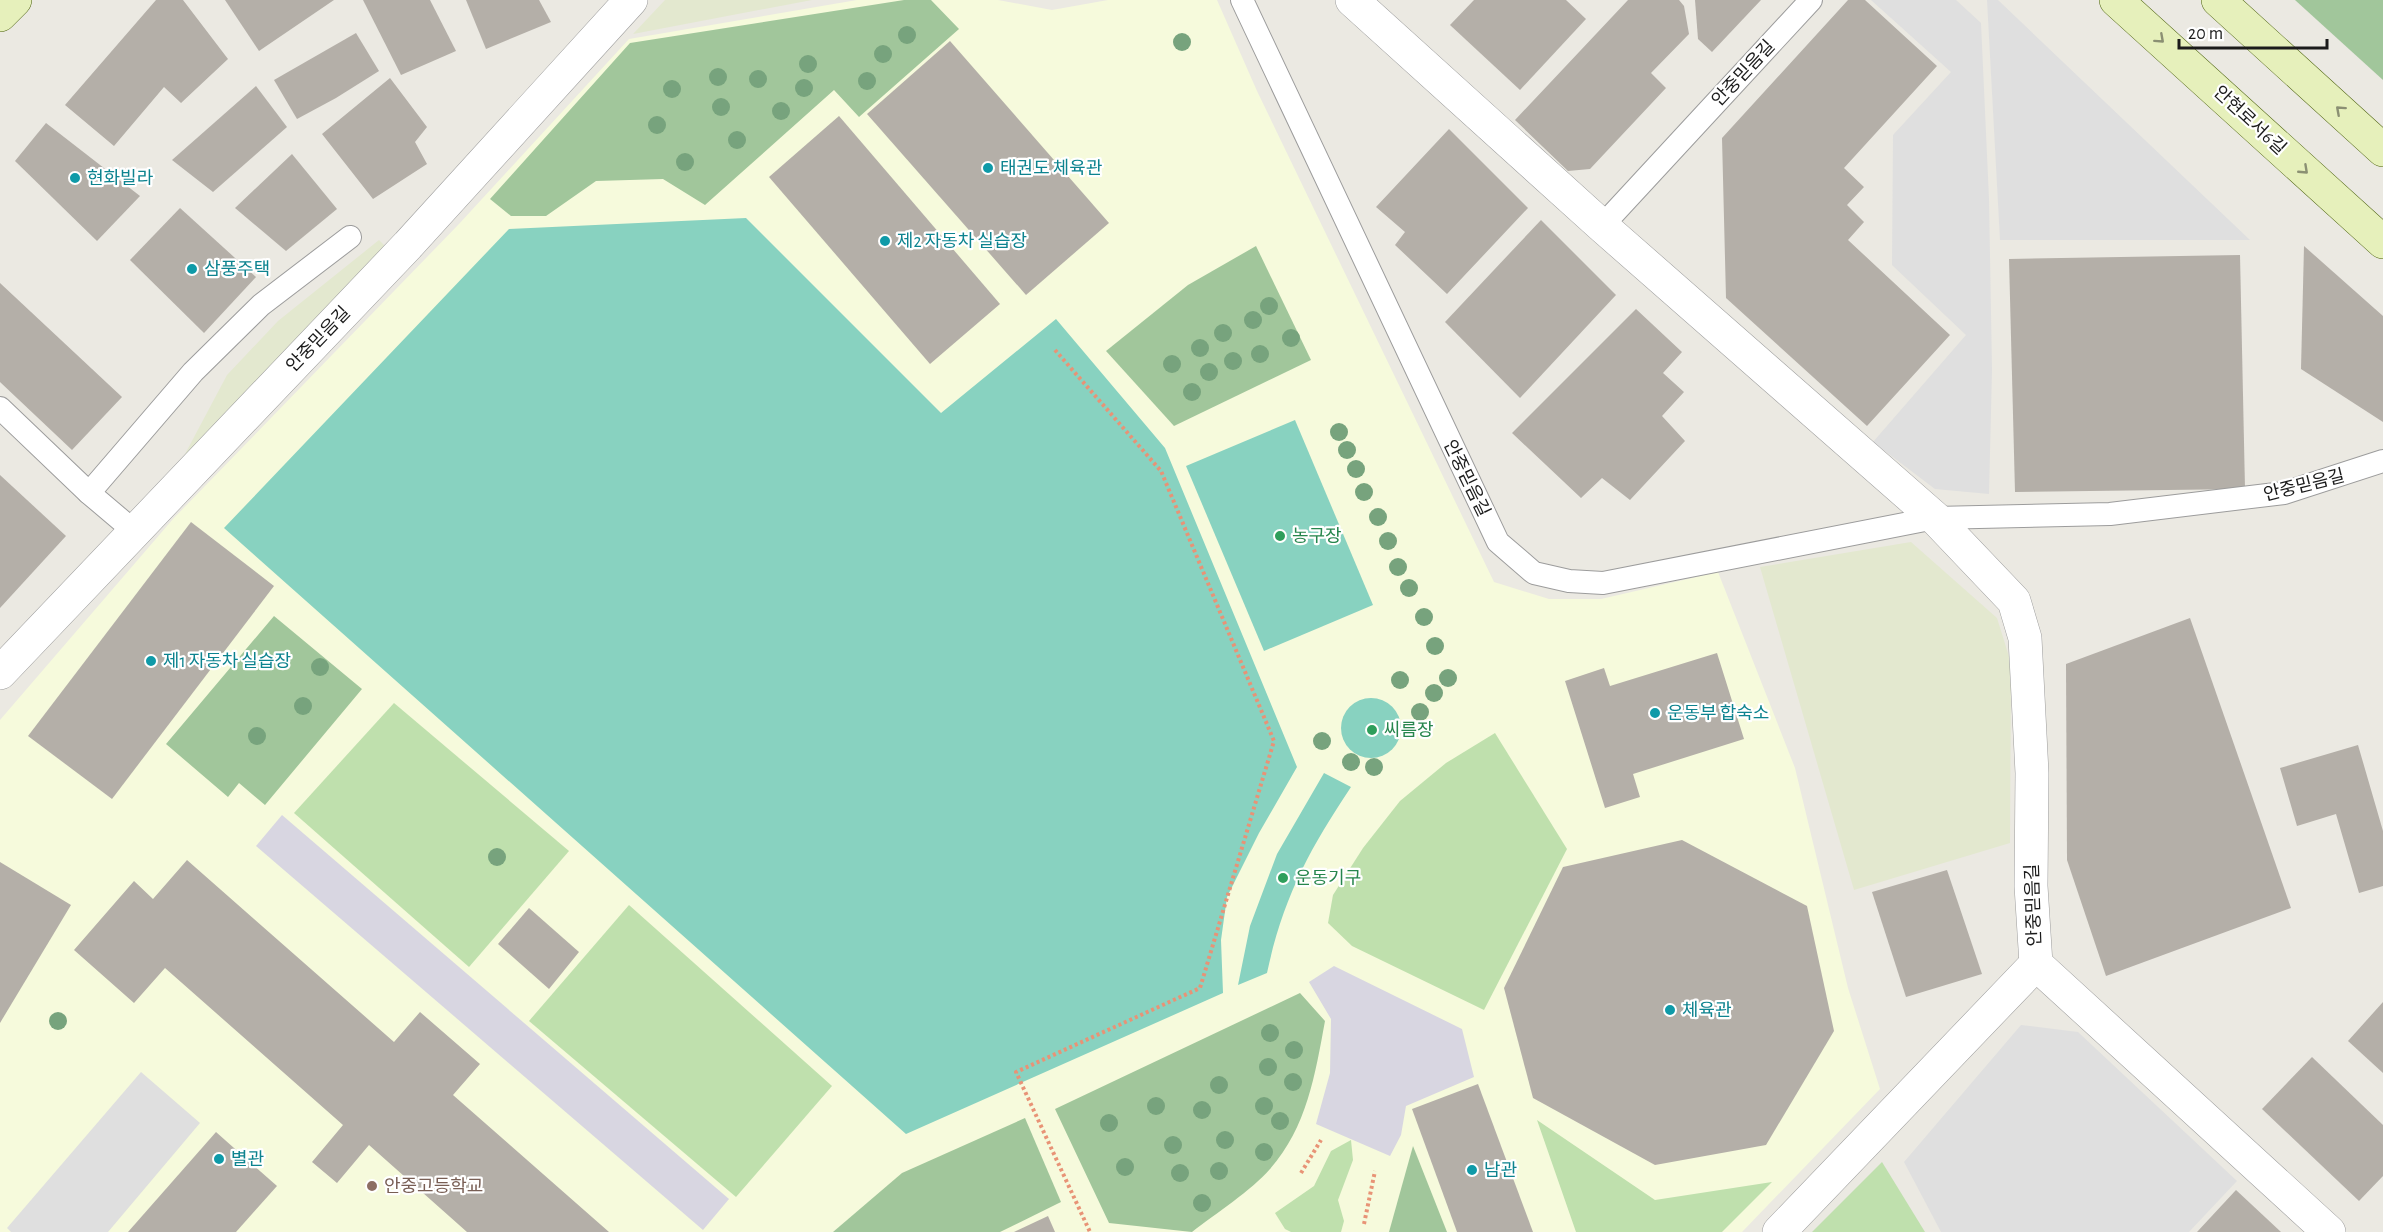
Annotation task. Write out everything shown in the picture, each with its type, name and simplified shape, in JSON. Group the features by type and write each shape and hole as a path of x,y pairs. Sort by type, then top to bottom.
{"street":[{"path":"0,15 15,0"},
{"name":"안중믿음길","path":"0,673 408,245 631,0"},
{"name":"안중믿음길","path":"1353,0 1602,226 1935,518 2014,600 2025,638 2032,773 2031,886 2036,964 2329,1232"},
{"name":"안현로서6길","path":"2116,0 2383,242"},
{"path":"2218,0 2383,150"},
{"path":"1779,1232 2036,964"}],"lane":[{"name":"안중믿음길","path":"1242,0 1498,542 1534,573 1569,581 1603,583 1935,518 2110,514 2284,493 2383,461"},
{"name":"안중믿음길","path":"1602,226 1811,0"},
{"path":"89,493 194,372 261,305 350,237"},
{"path":"0,408 89,493 134,531"}],"path":[{"path":"1055,350 1161,471 1274,741 1200,988 1016,1072 1090,1232"},
{"path":"1300,1173 1321,1140"},
{"path":"1364,1224 1375,1172"}],"shaded area":[{"path":"665,0 812,0 633,34"},
{"path":"857,0 998,0 1052,10 1108,0 1217,0 1257,91 1494,582 1549,599 1601,599 1718,572 1795,768 1848,988 1880,1089 1742,1232 0,1232 0,720 173,519 459,224 629,39"},
{"path":"1871,0 1956,0 1981,23 1989,199 1992,370 1989,494 1935,489 1873,442 1966,335 1892,265 1893,135 1951,72"},
{"path":"1987,0 1998,0 2250,240 2000,240"},
{"path":"379,240 391,252 176,471 227,375 278,321"},
{"path":"1911,542 1997,618 2011,663 2010,843 1854,890 1760,567"},
{"path":"282,815 729,1199 703,1230 256,846"},
{"path":"1334,966 1462,1029 1474,1077 1406,1106 1401,1135 1390,1156 1316,1124 1330,1073 1331,1019 1309,982"},
{"path":"2021,1025 2078,1032 2237,1181 2189,1232 1941,1232 1904,1162"},
{"path":"141,1072 200,1123 108,1232 11,1232 7,1228"}],"green space":[{"path":"904,0 931,0 959,29 859,117 834,90 705,205 663,179 596,181 546,216 511,216 490,199 630,43"},
{"path":"2295,0 2383,0 2383,80"},
{"path":"746,218 941,413 1056,319 1165,448 1297,767 1259,833 1227,897 1221,940 1223,993 906,1134 224,528 509,229"},
{"path":"1256,246 1311,360 1174,426 1106,351 1188,285"},
{"name":"농구장","path":"1295,420 1373,605 1264,651 1186,466"},
{"path":"274,616 362,689 265,805 239,783 228,797 166,744"},
{"name":"씨름장","path":"1365,698 1377,698 1388,703 1396,711 1401,728 1399,740 1388,753 1377,758 1365,758 1354,753 1346,745 1341,734 1341,722 1346,711 1354,703"},
{"path":"394,703 569,851 469,967 294,813"},
{"path":"1495,733 1567,849 1484,1010 1352,946 1328,923 1333,895 1363,848 1400,801 1446,763"},
{"name":"운동기구","path":"1324,773 1351,787 1322,832 1299,876 1281,921 1267,973 1238,985 1250,926 1277,854"},
{"path":"629,905 832,1086 736,1197 529,1021"},
{"path":"1300,993 1325,1021 1313,1080 1301,1118 1283,1153 1270,1169 1192,1232 1109,1223 1055,1109"},
{"path":"1025,1118 1061,1202 1000,1232 833,1232 902,1173"},
{"path":"1537,1120 1655,1200 1772,1182 1722,1232 1576,1232"},
{"path":"1351,1140 1353,1160 1338,1200 1344,1221 1341,1232 1291,1232 1285,1229 1275,1213 1314,1186 1331,1151"},
{"path":"1413,1146 1447,1232 1389,1232"},
{"path":"1882,1162 1925,1232 1812,1232"}],"building":[{"path":"156,0 183,0 228,59 181,103 164,87 114,146 65,105"},
{"path":"225,0 334,0 259,51"},
{"path":"363,0 430,0 456,51 401,75"},
{"path":"466,0 539,0 551,22 486,49"},
{"path":"1474,0 1566,0 1586,19 1520,90 1450,25"},
{"path":"1628,0 1679,0 1684,6 1689,34 1651,73 1666,88 1590,169 1568,171 1515,120"},
{"path":"1695,0 1761,0 1712,52 1698,39"},
{"path":"1848,0 1865,0 1937,66 1844,168 1864,187 1847,205 1864,222 1848,240 1950,335 1867,426 1726,298 1722,138"},
{"path":"356,33 379,71 297,119 274,80"},
{"name":"태권도 체육관","path":"950,41 1109,223 1026,295 867,114"},
{"path":"390,78 427,127 415,142 427,164 373,199 322,134"},
{"path":"256,86 287,127 213,192 172,160"},
{"name":"제2 자동차 실습장","path":"839,116 1000,304 930,364 769,177"},
{"name":"현화빌라","path":"46,123 140,196 97,241 15,161"},
{"path":"1449,129 1528,208 1447,294 1395,245 1405,232 1376,207"},
{"path":"292,154 337,209 286,251 235,208"},
{"name":"삼풍주택","path":"180,208 256,277 204,333 130,260"},
{"path":"1541,220 1616,295 1520,398 1445,322"},
{"path":"2304,246 2383,316 2383,422 2301,369"},
{"path":"2240,255 2245,489 2015,492 2009,259"},
{"path":"0,283 122,397 72,450 0,382"},
{"path":"1636,309 1682,352 1663,373 1684,392 1662,416 1685,441 1630,500 1602,478 1581,498 1512,433"},
{"path":"0,475 66,536 0,608"},
{"name":"제1 자동차 실습장","path":"191,522 274,586 112,799 28,736"},
{"path":"2190,618 2291,908 2106,976 2067,860 2066,664"},
{"name":"운동부 합숙소","path":"1717,653 1744,739 1633,774 1640,797 1605,808 1565,681 1604,668 1610,686"},
{"path":"2358,745 2383,831 2383,886 2359,893 2336,814 2297,826 2280,768"},
{"name":"체육관","path":"1682,840 1807,906 1834,1031 1766,1145 1655,1165 1533,1098 1504,988 1563,867"},
{"path":"187,860 394,1042 420,1012 480,1064 453,1095 609,1232 467,1232 369,1145 337,1183 312,1162 343,1125 165,968 134,1003 74,950 134,881 153,899"},
{"path":"0,862 71,905 0,1023"},
{"path":"1947,870 1982,974 1906,997 1872,892"},
{"path":"529,908 579,952 549,989 498,944"},
{"path":"2383,1002 2383,1073 2348,1041"},
{"path":"2312,1057 2383,1125 2383,1176 2359,1201 2262,1109"},
{"name":"남관","path":"1478,1084 1533,1232 1457,1232 1412,1109"},
{"name":"별관","path":"216,1132 277,1186 236,1232 128,1232"},
{"path":"2236,1190 2281,1232 2197,1232"},
{"path":"1048,1216 1055,1232 1014,1232"}],"place":[{"name":"태권도 체육관","path":"988,168"},
{"name":"현화빌라","path":"75,178"},
{"name":"제2 자동차 실습장","path":"885,241"},
{"name":"삼풍주택","path":"192,269"},
{"name":"농구장","path":"1280,536"},
{"name":"제1 자동차 실습장","path":"151,661"},
{"name":"운동부 합숙소","path":"1655,713"},
{"name":"씨름장","path":"1372,730"},
{"name":"운동기구","path":"1283,878"},
{"name":"체육관","path":"1670,1010"},
{"name":"별관","path":"219,1159"},
{"name":"남관","path":"1472,1170"},
{"name":"안중고등학교","path":"372,1186"}]}
